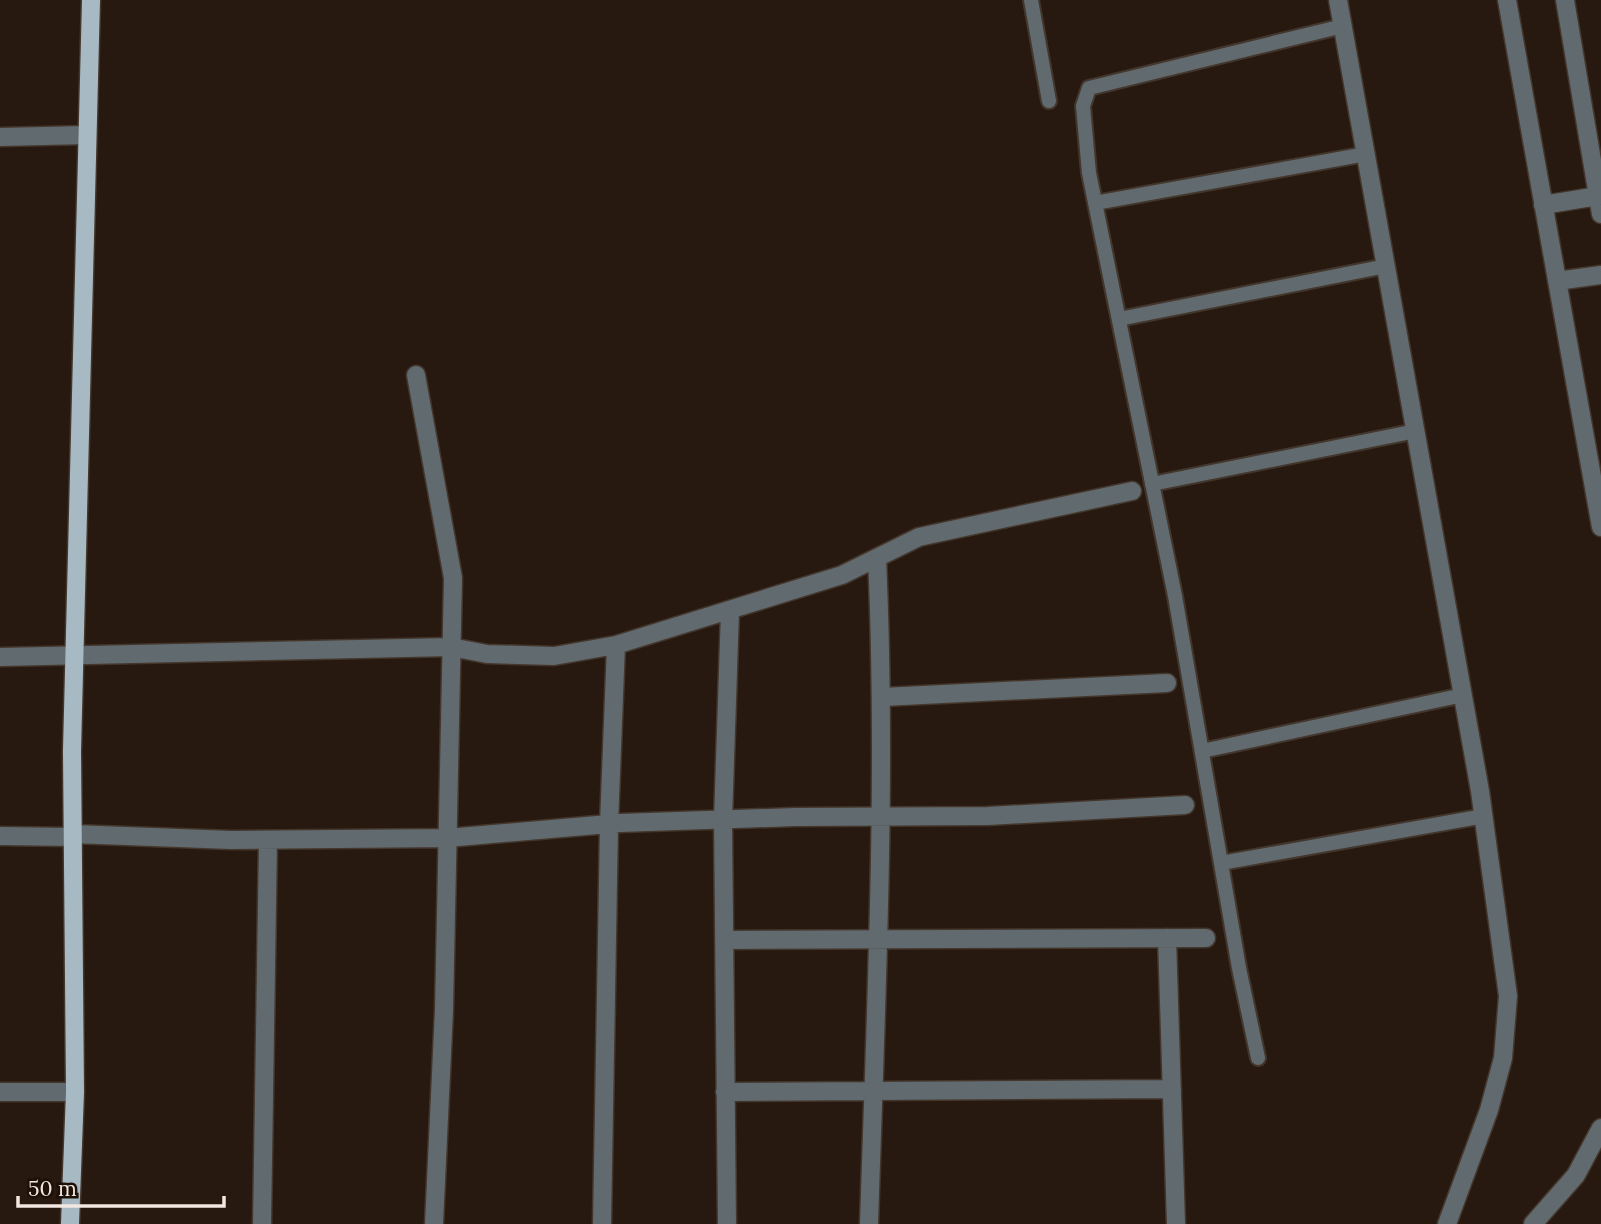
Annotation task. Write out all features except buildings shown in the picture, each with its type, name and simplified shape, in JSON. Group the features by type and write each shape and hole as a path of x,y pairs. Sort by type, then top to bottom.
{"main road":[{"path":"70,1224 75,1092 75,657 91,0"}],"street":[{"path":"1338,0 1463,695 1508,996 1503,1058 1489,1110 1447,1224"},
{"path":"1507,0 1601,527"},
{"path":"1565,0 1601,215"},
{"path":"0,137 88,135"},
{"path":"1544,205 1599,191"},
{"path":"1557,281 1601,275"},
{"path":"416,375 453,578 444,1010 434,1224"},
{"path":"0,657 451,647 487,654 554,656 616,645 842,575 919,537 960,531 1132,491"},
{"path":"869,1224 883,817 883,697 877,558"},
{"path":"727,1224 723,820 730,611"},
{"path":"602,1224 609,824 616,645"},
{"path":"883,697 1167,683"},
{"path":"0,836 268,840 447,838 609,824 988,816 1185,805"},
{"path":"262,1224 268,840"},
{"path":"724,940 879,937 1206,938"},
{"path":"1167,938 1176,1224"},
{"path":"726,1092 1172,1089"},
{"path":"0,1092 75,1092"},
{"path":"1533,1224 1576,1175 1601,1128"}],"lane":[{"path":"1031,0 1049,102"},
{"path":"1258,1058 1152,484 1089,173 1083,106 1089,88 1343,26"},
{"path":"1095,203 1366,154"},
{"path":"1119,319 1386,266"},
{"path":"1152,484 1416,431"},
{"path":"1202,751 1463,695"},
{"path":"1221,863 1483,816"}]}
